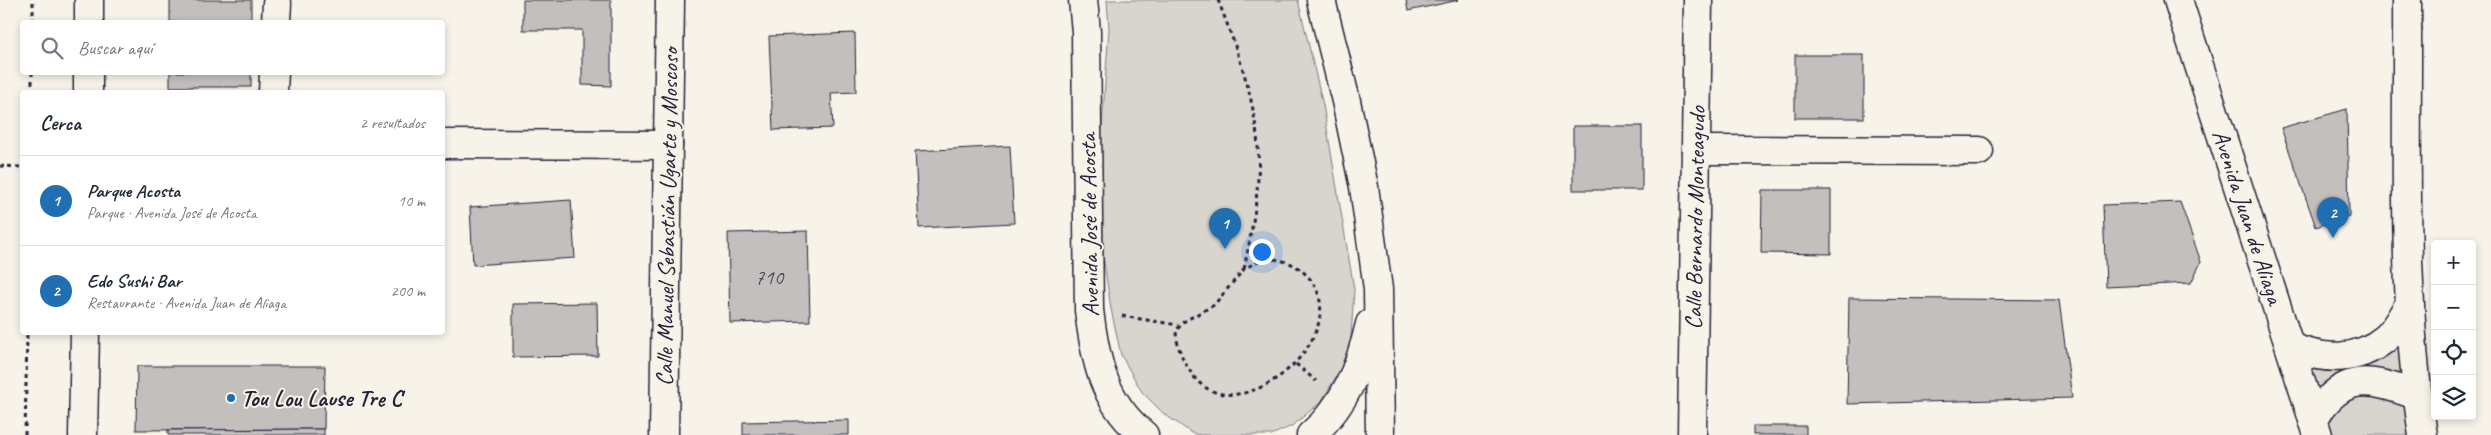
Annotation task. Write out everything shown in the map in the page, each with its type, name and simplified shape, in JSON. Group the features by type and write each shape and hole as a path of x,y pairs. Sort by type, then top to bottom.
{"street":[{"path":"89,20 90,0"},
{"name":"Calle Manuel Sebastián Ugarte y Moscoso","path":"664,435 670,0"},
{"name":"Avenida José de Acosta","path":"1083,0 1086,32 1089,310 1094,349 1102,380 1120,410 1144,435"},
{"path":"1320,0 1346,101 1364,188 1378,289 1380,435"},
{"name":"Calle Bernardo Monteagudo","path":"1692,435 1698,0"},
{"name":"Avenida Juan de Aliaga","path":"2178,0 2316,428"},
{"path":"2408,0 2408,305 2416,395 2423,435"},
{"path":"88,75 88,90"},
{"path":"273,90 274,75"},
{"path":"445,144 668,144"},
{"path":"1696,150 1979,151"},
{"path":"1311,435 1326,422 1352,382 1370,327 1378,289"},
{"path":"2290,347 2314,356 2341,358 2366,351 2388,337 2408,305"},
{"path":"83,435 85,335"},
{"path":"2316,428 2324,401 2342,387 2364,381 2385,384 2416,395"}],"path":[{"path":"33,0 33,20"},
{"path":"1218,0 1239,54 1257,136 1258,179 1252,230 1244,268"},
{"path":"32,75 32,90"},
{"path":"0,166 20,167"},
{"path":"1089,310 1178,325 1214,305 1244,268 1260,260 1290,261 1302,270 1313,283 1319,298 1318,328 1296,364 1267,386 1248,393 1225,395 1211,392 1200,384 1183,360 1176,343 1178,325"},
{"path":"25,435 27,335"}],"shaded area":[{"path":"1107,0 1298,0 1323,105 1354,289 1350,353 1321,402 1292,426 1271,435 1200,435 1192,433 1164,414 1142,392 1121,355 1111,309 1096,208 1109,29"},
{"path":"2409,305 2423,435 2318,435 2290,347 2341,358"}],"building":[{"path":"170,0 251,0 251,20 170,20"},
{"path":"523,0 611,0 611,86 582,85 582,30 523,30"},
{"path":"1406,0 1459,0 1408,11"},
{"path":"855,33 856,92 831,93 833,128 773,130 769,36"},
{"path":"1795,55 1864,55 1864,118 1795,118"},
{"path":"170,75 251,75 251,87 170,87"},
{"path":"2347,109 2349,216 2316,227 2281,128"},
{"path":"1573,126 1642,126 1642,190 1573,190"},
{"path":"1010,146 1014,223 919,228 915,151"},
{"path":"1762,190 1831,190 1831,254 1761,253"},
{"path":"571,200 575,258 473,265 470,207"},
{"path":"2180,202 2201,262 2191,283 2106,287 2103,205"},
{"path":"808,231 810,321 730,323 728,233"},
{"path":"1849,298 2059,300 2072,398 1847,404"},
{"path":"597,303 598,356 513,357 513,304"},
{"name":"Tou Lou Lause Tre C","path":"137,366 325,366 324,429 136,430"},
{"path":"849,420 849,435 743,435 743,422"},
{"path":"1753,426 1806,426 1806,435 1753,435"},
{"path":"324,429 324,435 168,435 168,430"}],"place":[{"name":"Edo Sushi Bar","path":"2333,238"},
{"name":"Parque Acosta","path":"1225,249"},
{"name":"Tou Lou Lause Tre C","path":"231,398"}]}
